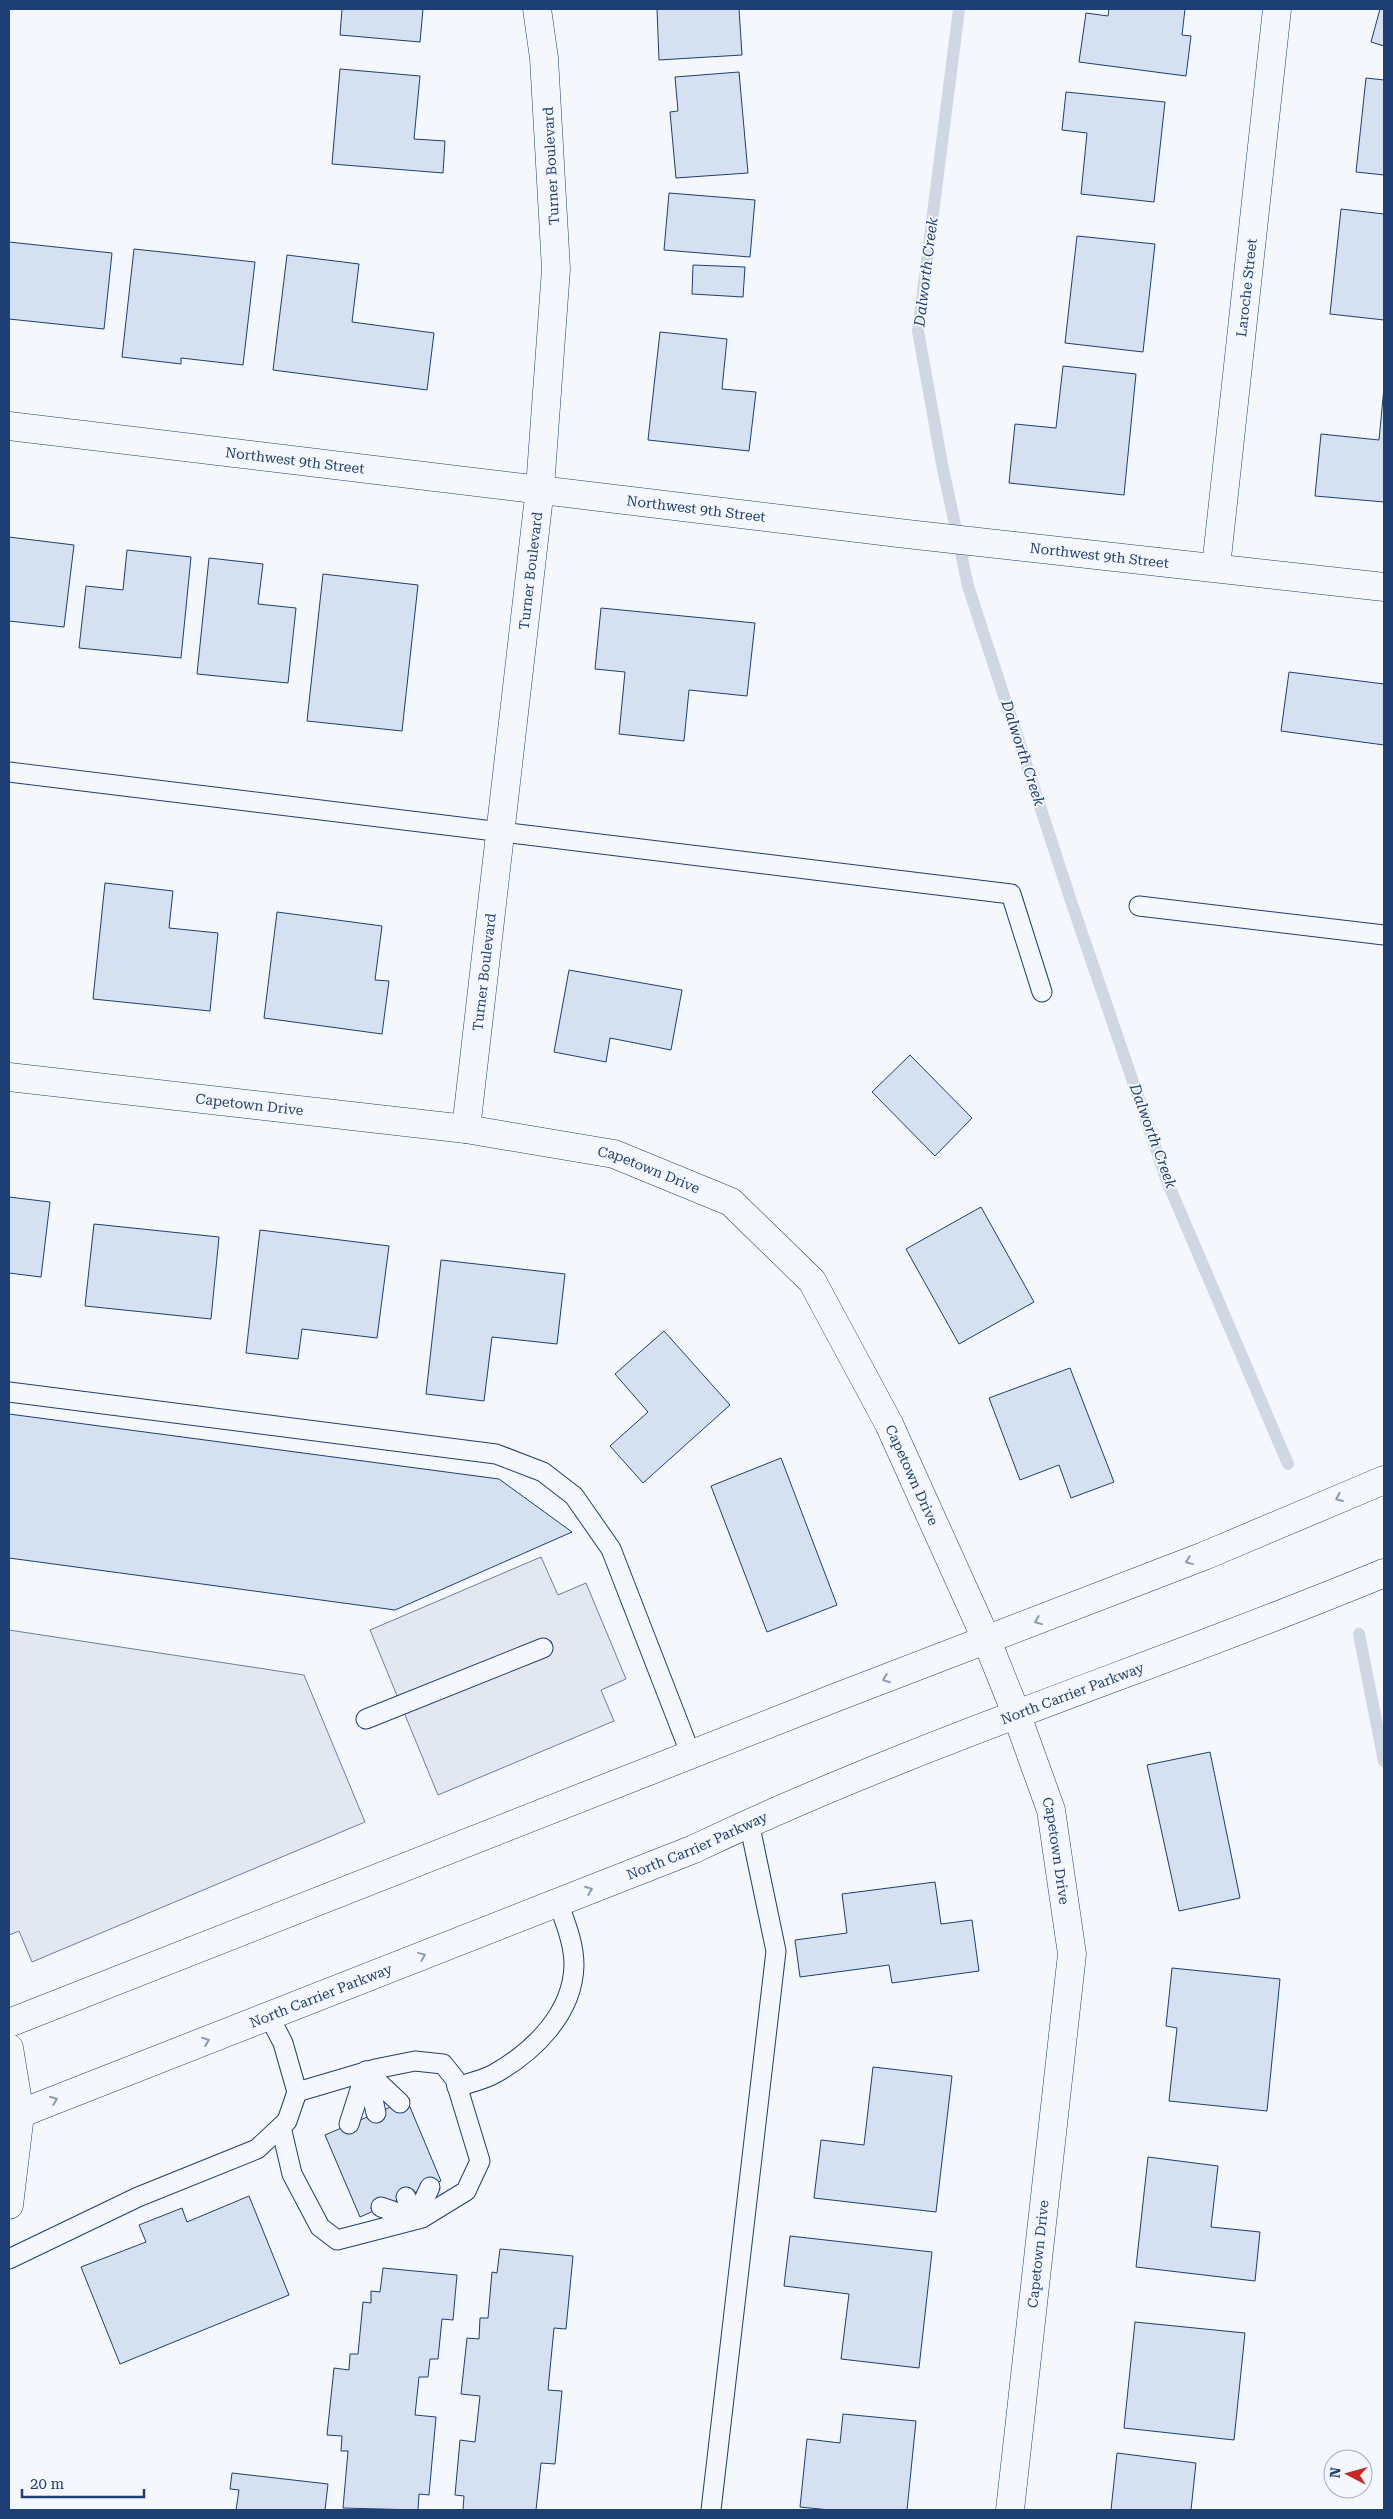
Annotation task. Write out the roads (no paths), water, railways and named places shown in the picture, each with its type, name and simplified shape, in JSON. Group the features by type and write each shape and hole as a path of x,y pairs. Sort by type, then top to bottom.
{"street":[{"name":"Turner Boulevard","path":"466,1129 540,488 556,269 544,58 537,9"},
{"name":"Laroche Street","path":"1216,567 1277,9"},
{"name":"Northwest 9th Street","path":"9,426 447,480 540,488 907,534 1384,587"},
{"name":"Capetown Drive","path":"9,1077 466,1129 614,1154 731,1202 812,1281 889,1424 987,1641 1016,1713 1051,1810 1072,1954 1010,2510"},
{"path":"9,2024 690,1755 1204,1556 1384,1480"},
{"name":"North Carrier Parkway","path":"14,2116 694,1849 749,1822 1016,1713 1270,1620 1384,1573"},
{"path":"9,2048 14,2116 9,2206"}],"lane":[{"path":"9,772 1011,894 1042,992"},
{"path":"1139,906 1384,935"},
{"path":"9,1392 496,1454 543,1472 574,1496 611,1549 690,1755"},
{"path":"366,1718 543,1648"},
{"path":"711,2510 776,1951 749,1822"},
{"path":"457,2086 492,2075 534,2047 566,2002 574,1966 572,1943 558,1902"},
{"path":"9,2259 138,2197 257,2149 281,2127 287,2121 297,2092 283,2043 269,2016"},
{"path":"281,2127 292,2174 320,2227 337,2240 422,2218 466,2191 480,2161 457,2086 443,2064 415,2061 366,2071 297,2092"},
{"path":"366,2071 400,2103"},
{"path":"366,2071 376,2113"},
{"path":"349,2124 366,2071"},
{"path":"415,2220 430,2187"},
{"path":"406,2196 415,2220"},
{"path":"381,2207 415,2220"}],"waterway":[{"name":"Dalworth Creek","path":"959,9 918,331 942,464 968,586 1071,901 1167,1181 1288,1464"},
{"name":"Dalworth Creek","path":"1359,1634 1384,1761"}]}
